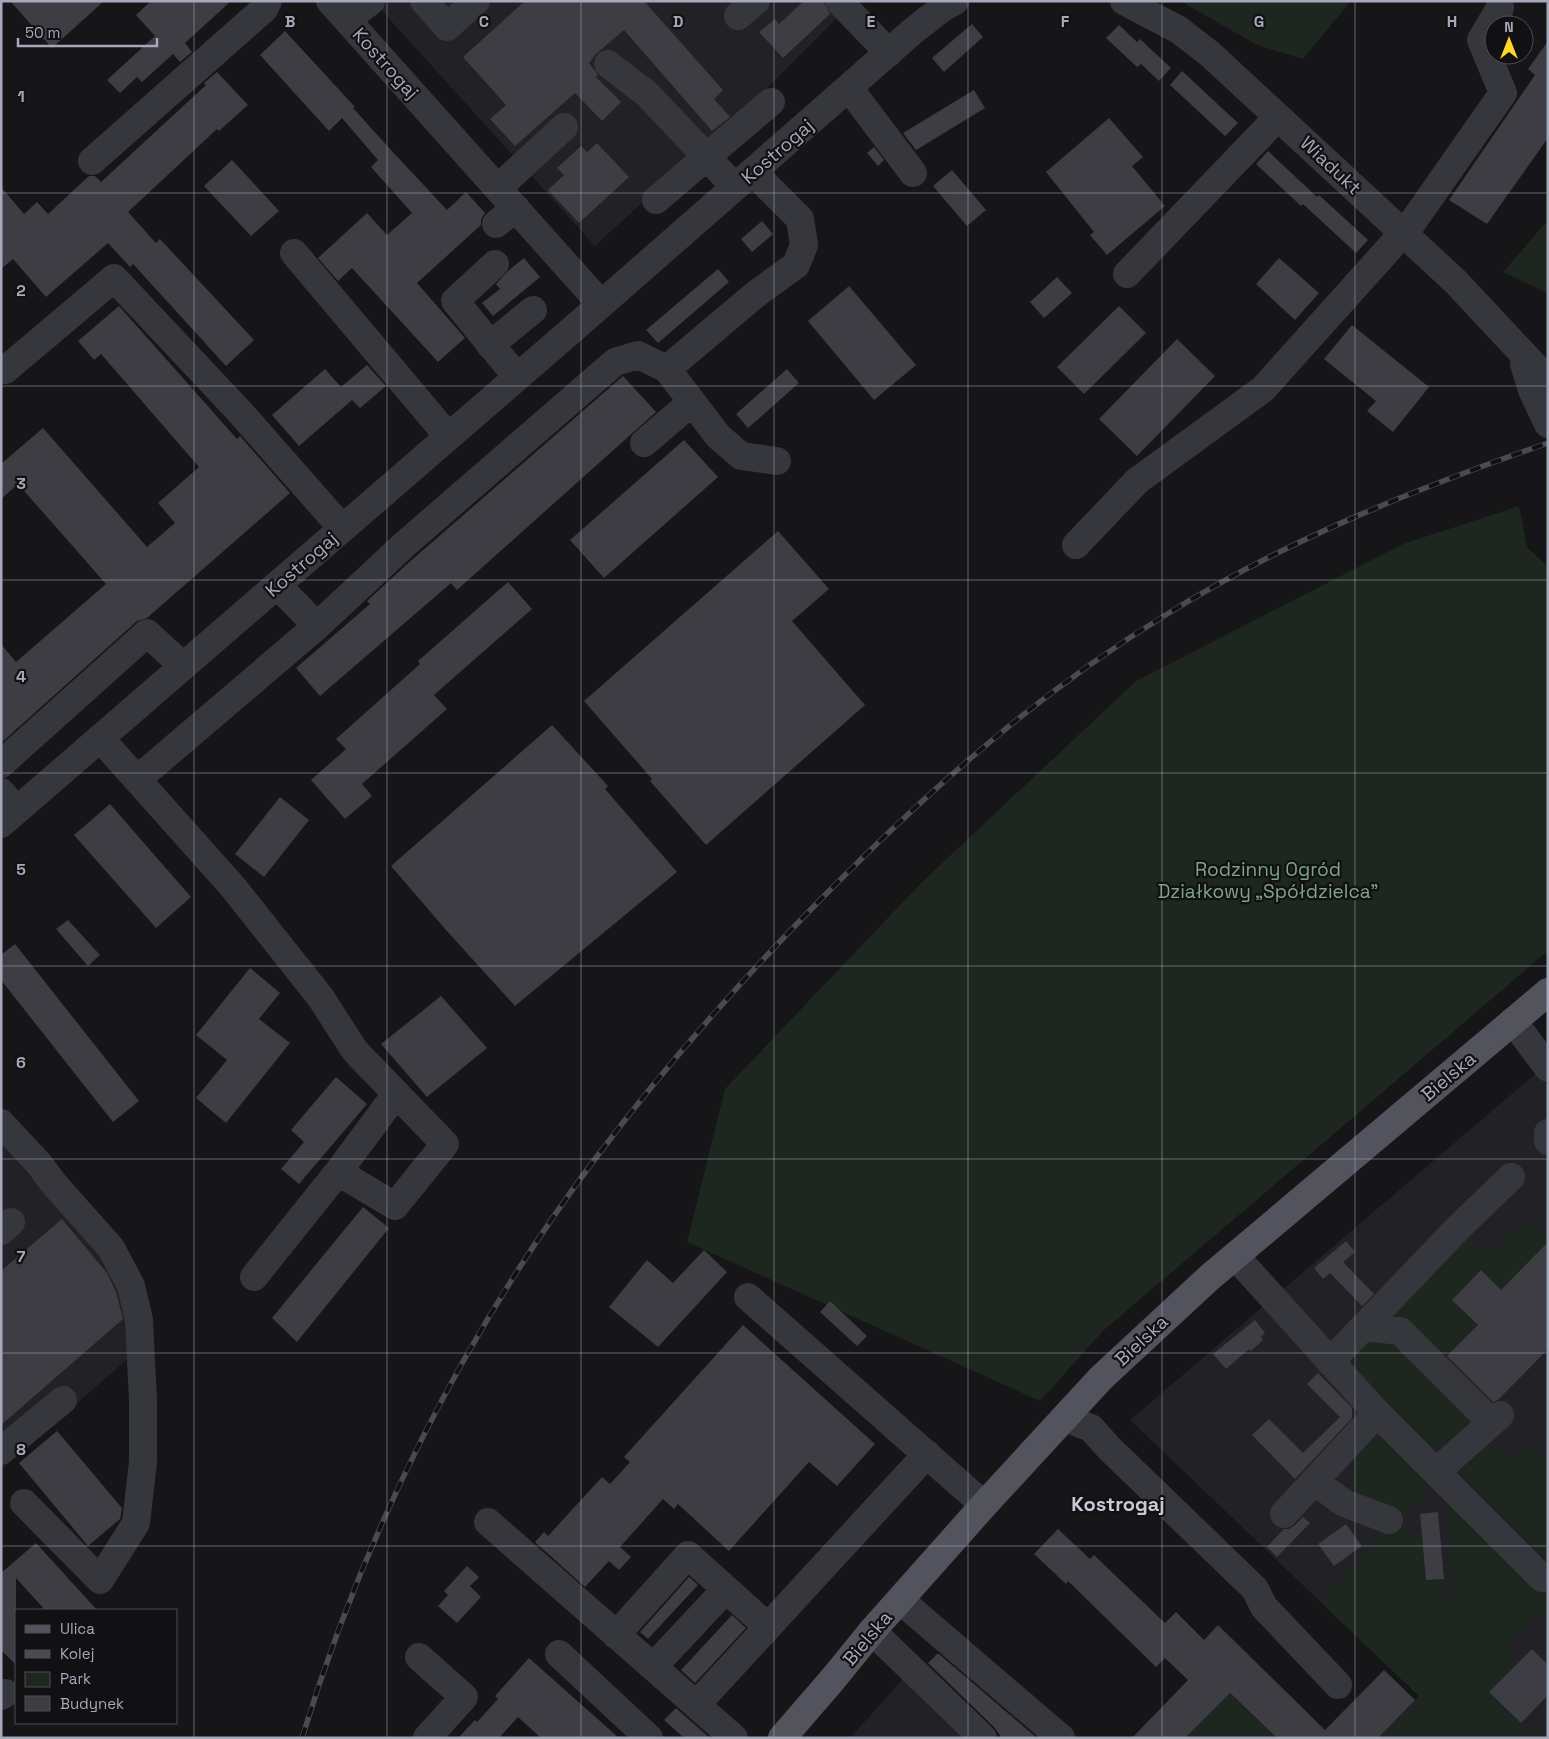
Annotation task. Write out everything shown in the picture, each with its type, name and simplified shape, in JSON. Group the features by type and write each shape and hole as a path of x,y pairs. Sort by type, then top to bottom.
{"main road":[{"name":"Bielska","path":"782,1738 872,1631 984,1505 1068,1414 1133,1348 1235,1256 1548,992"}],"street":[{"path":"92,161 264,9 268,1"},
{"path":"339,11 371,1"},
{"path":"424,1 447,27 476,1"},
{"path":"839,1 889,53"},
{"name":"Kostrogaj","path":"7,809 100,738 929,18 955,1"},
{"name":"Wiadukt","path":"1124,1 1162,20 1195,42 1456,282 1521,350 1548,384"},
{"path":"1076,545 1137,481 1263,389 1412,224 1503,92 1481,40 1500,8"},
{"name":"Kostrogaj","path":"339,11 498,188 506,216 601,304"},
{"path":"608,64 647,94 707,157 744,179 800,220 804,245 796,265 756,294 667,369"},
{"path":"849,88 913,174"},
{"path":"656,200 771,102"},
{"path":"1127,274 1278,117"},
{"path":"498,188 564,127"},
{"path":"294,254 448,436"},
{"path":"495,264 455,301 516,377"},
{"path":"5,370 114,278 239,411 342,528"},
{"path":"490,346 533,310"},
{"name":"Wiadukt","path":"1521,350 1532,390 1548,424"},
{"path":"137,778 317,626 405,544 615,362 638,355 667,369 718,436 741,456 777,461"},
{"path":"644,443 692,402"},
{"path":"277,584 317,626"},
{"path":"1,764 147,633 183,666"},
{"path":"100,738 233,887 321,998 353,1048 445,1144 395,1206 338,1172"},
{"path":"1513,1021 1548,1068"},
{"path":"254,1277 338,1172 396,1094"},
{"path":"1,1123 40,1164 54,1184 111,1248 132,1286 139,1320 143,1400 143,1462 136,1523 100,1580 24,1503"},
{"path":"1548,1133 1548,1141"},
{"path":"1330,1362 1457,1229 1511,1177"},
{"path":"1235,1256 1377,1414 1542,1578"},
{"path":"748,1297 984,1505"},
{"path":"1363,1327 1400,1331 1495,1419 1436,1472"},
{"path":"1,1451 63,1400"},
{"path":"1068,1414 1078,1423 1091,1428 1109,1448 1255,1589 1264,1607 1338,1685"},
{"path":"1284,1514 1377,1414"},
{"path":"696,1705 927,1454"},
{"path":"1314,1481 1344,1503 1389,1520"},
{"path":"488,1522 734,1738"},
{"path":"616,1635 688,1555 768,1626"},
{"path":"653,1667 726,1589"},
{"path":"900,1600 1061,1738"},
{"path":"872,1631 983,1738"},
{"path":"559,1654 649,1738"},
{"path":"419,1657 464,1697 427,1738"}],"shaded area":[{"path":"373,1 854,1 759,96 595,246"},
{"path":"1548,1063 1548,1738 1418,1738 1398,1717 1419,1696 1130,1420"},
{"path":"1,1143 148,1311 149,1340 1,1470"},
{"path":"903,1679 965,1738 850,1738"}],"green space":[{"path":"1180,1 1351,1 1303,59 1257,45"},
{"path":"1548,220 1548,289 1545,292 1503,272"},
{"name":"Rodzinny Ogród Działkowy „Spółdzielca”","path":"1519,506 1527,547 1548,567 1548,951 1103,1331 1040,1401 687,1242 725,1089 922,882 1136,681 1403,544"},
{"path":"1528,1219 1548,1239 1548,1242 1510,1280 1507,1295 1481,1270 1452,1300 1478,1325 1444,1360 1386,1323 1415,1293 1417,1279 1462,1231 1490,1257"},
{"path":"1369,1336 1396,1337 1480,1416 1446,1448 1430,1448 1355,1374 1355,1358"},
{"path":"1369,1438 1383,1440 1431,1486 1408,1514 1396,1518 1368,1503 1352,1490 1356,1448"},
{"path":"1526,1442 1548,1463 1548,1561 1459,1472 1487,1443 1498,1446 1514,1462"},
{"path":"1447,1493 1548,1595 1548,1606 1505,1650 1518,1663 1489,1692 1536,1738 1378,1738 1419,1696 1319,1601 1392,1524 1421,1534 1426,1580 1444,1579 1447,1585 1443,1586 1443,1592 1452,1592 1451,1539"},
{"path":"1229,1693 1277,1738 1185,1738"}],"building":[{"path":"10,1 104,1 52,48"},
{"path":"151,1 231,1 185,43 192,52 180,62 173,54 142,82 137,77 120,93 107,80 155,36 136,15"},
{"path":"525,1 644,1 723,90 714,99 730,117 712,131 624,30 596,54 589,63 598,75 596,77 621,102 602,121 575,93 515,146 490,119 506,105 463,57"},
{"path":"804,1 823,1 830,14 783,58 759,32 775,19 779,24"},
{"path":"972,24 983,37 944,72 932,58"},
{"path":"1119,25 1137,42 1140,39 1171,68 1159,81 1141,64 1137,67 1106,38"},
{"path":"285,31 447,210 466,192 485,213 481,219 481,225 417,283 465,338 438,362 352,268 338,281 318,258 367,213 387,235 412,213 371,167 378,160 342,118 329,131 260,55"},
{"path":"1548,41 1548,138 1487,224 1449,200 1535,75 1528,69 1531,65 1534,65 1534,61"},
{"path":"1182,71 1238,123 1225,136 1170,85"},
{"path":"217,72 248,105 219,131 217,129 128,212 156,243 160,239 254,340 226,366 133,264 130,267 108,243 46,297 13,259 1,269 1,187 24,214 37,202 48,214 89,176 95,176 101,182 206,85 204,83"},
{"path":"974,90 985,108 916,150 903,133"},
{"path":"1109,118 1143,157 1132,166 1165,206 1107,255 1090,235 1094,232 1046,172"},
{"path":"597,143 629,177 579,223 548,190 564,175 557,168 581,146 587,152"},
{"path":"874,147 884,160 878,166 867,153"},
{"path":"1268,151 1317,197 1319,195 1368,240 1356,253 1256,164"},
{"path":"232,160 279,211 251,236 204,186"},
{"path":"952,170 986,210 967,226 933,186"},
{"path":"762,221 773,234 752,252 741,239"},
{"path":"524,258 540,277 493,316 482,303 500,289 496,284"},
{"path":"1279,258 1319,293 1295,320 1256,284"},
{"path":"718,269 729,282 658,343 646,330"},
{"path":"1057,277 1072,293 1044,318 1030,302"},
{"path":"849,286 916,365 874,400 808,321"},
{"path":"119,306 237,439 240,436 290,493 147,618 137,621 1,743 1,644 16,662 106,584 18,484 1,499 1,464 43,428 147,547 175,523 158,503 199,467 101,354 94,360 78,341"},
{"path":"1119,306 1146,333 1084,394 1057,367"},
{"path":"1352,325 1429,387 1393,432 1367,411 1376,401 1324,359"},
{"path":"1177,339 1215,376 1137,456 1099,419"},
{"path":"367,365 386,386 360,408 352,400 299,446 272,415 325,369 341,387"},
{"path":"787,369 799,383 748,428 736,414"},
{"path":"623,376 656,412 457,590 451,583 320,696 296,668 370,604 367,601 406,565"},
{"path":"684,440 718,477 604,578 570,540"},
{"path":"778,531 829,589 792,621 865,705 706,845 584,701"},
{"path":"508,582 532,609 434,695 447,709 362,784 372,796 345,819 311,780 346,749 336,739 420,664 418,661"},
{"path":"552,725 608,786 605,789 677,872 515,1006 391,866"},
{"path":"280,797 309,820 264,877 235,854"},
{"path":"110,804 191,897 156,928 74,835"},
{"path":"68,920 100,955 88,966 56,929"},
{"path":"15,944 139,1101 113,1122 1,980 1,955"},
{"path":"250,968 280,993 259,1019 290,1043 226,1123 196,1098 227,1060 196,1035"},
{"path":"441,996 487,1048 427,1097 381,1044"},
{"path":"336,1077 367,1104 299,1184 281,1169 304,1142 291,1130"},
{"path":"363,1207 389,1228 297,1342 272,1318"},
{"path":"62,1219 107,1273 116,1292 123,1319 1,1425 1,1271"},
{"path":"1346,1241 1355,1252 1343,1262 1374,1294 1362,1306 1330,1273 1323,1279 1314,1268"},
{"path":"1548,1242 1548,1349 1498,1400 1493,1402 1447,1356 1478,1325 1452,1300 1481,1270 1501,1290"},
{"path":"704,1250 727,1272 658,1347 609,1307 647,1260 673,1283"},
{"path":"830,1301 867,1336 857,1346 820,1312"},
{"path":"1255,1320 1265,1333 1261,1337 1263,1340 1251,1351 1249,1349 1226,1369 1213,1354"},
{"path":"743,1325 875,1444 837,1486 809,1462 729,1551 678,1504 674,1509 663,1499 620,1547 631,1557 619,1570 609,1561 585,1587 535,1542 544,1532 548,1536 602,1477 610,1484 630,1462 624,1457"},
{"path":"1318,1373 1352,1408 1352,1418 1295,1479 1252,1435 1269,1419 1303,1453 1340,1417 1307,1384"},
{"path":"57,1431 122,1508 120,1519 88,1546 19,1463"},
{"path":"1438,1512 1444,1579 1426,1580 1420,1514"},
{"path":"1303,1517 1310,1523 1277,1557 1267,1547 1284,1529 1289,1529"},
{"path":"1346,1524 1362,1546 1334,1566 1318,1544"},
{"path":"1058,1529 1090,1559 1094,1555 1165,1623 1176,1612 1204,1640 1218,1625 1325,1730 1384,1670 1415,1700 1378,1738 1277,1738 1230,1693 1185,1738 1132,1738 1188,1680 1165,1658 1156,1667 1068,1581 1066,1584 1034,1554"},
{"path":"36,1543 96,1609 44,1609 16,1578 15,1664 1,1650 1,1573"},
{"path":"467,1566 479,1577 470,1586 481,1597 457,1623 438,1606 448,1595 444,1591"},
{"path":"689,1577 698,1585 648,1639 640,1632"},
{"path":"732,1615 746,1628 695,1683 681,1670"},
{"path":"1532,1649 1548,1665 1548,1695 1521,1723 1489,1692"},
{"path":"937,1654 1037,1738 1002,1738 994,1727 928,1663"},
{"path":"529,1658 619,1738 541,1738 518,1717 499,1738 458,1738 475,1720 477,1722 498,1699 495,1696"},
{"path":"676,1708 710,1738 684,1738 664,1720"}],"railway":[{"path":"302,1738 327,1661 387,1511 422,1438 460,1367 501,1297 545,1229 619,1128 704,1025 794,927 904,818 986,745 1072,677 1164,616 1209,589 1303,540 1400,498 1548,443"}],"district":[{"name":"Kostrogaj","path":"1118,1504"}]}
